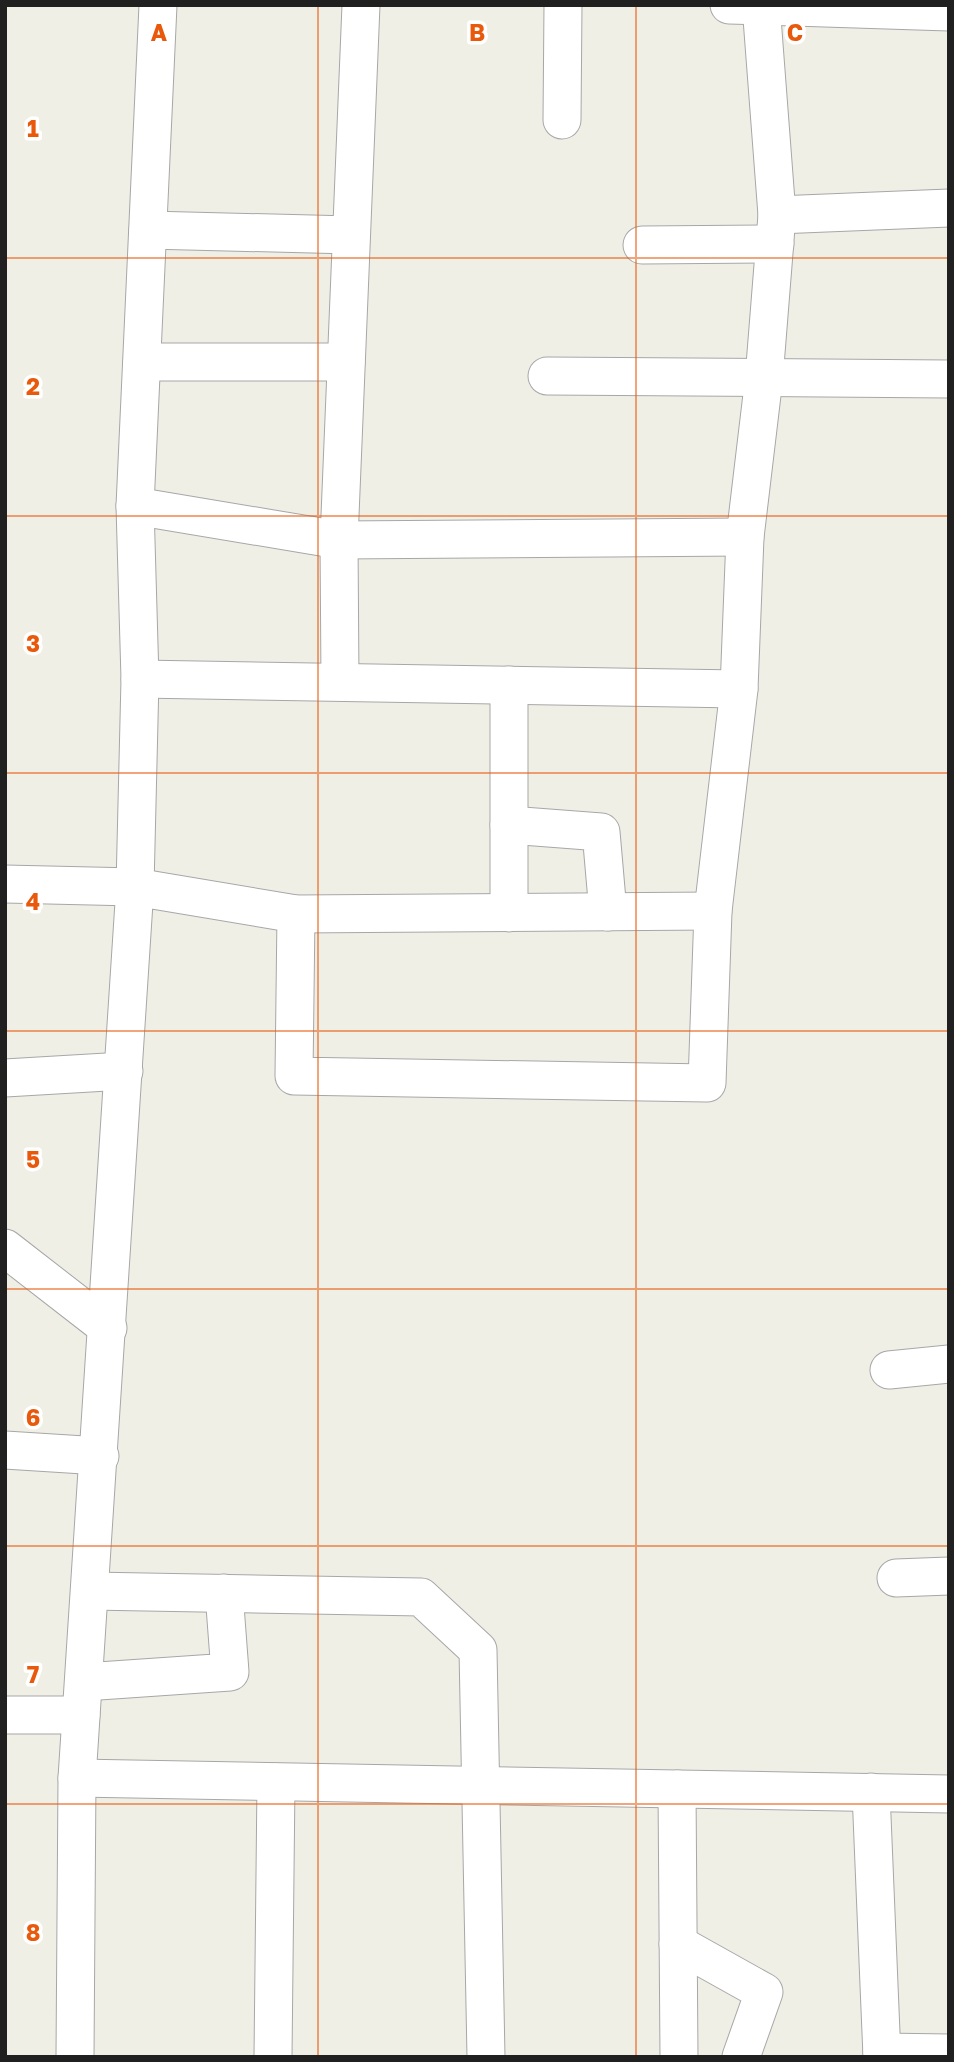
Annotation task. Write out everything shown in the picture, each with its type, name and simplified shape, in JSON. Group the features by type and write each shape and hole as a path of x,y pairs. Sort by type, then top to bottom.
{"street":[{"path":"75,2057 77,1778 135,887 140,679 135,506 158,5"},
{"path":"340,682 339,540 360,5"},
{"path":"562,120 563,5"},
{"path":"296,914 294,1076 707,1083 713,911 740,689 745,537 764,379 776,229 750,6 949,12"},
{"path":"642,245 949,208"},
{"path":"148,230 351,235"},
{"path":"142,362 346,362"},
{"path":"547,376 949,379"},
{"path":"135,506 339,540 745,537"},
{"path":"140,679 740,689"},
{"path":"509,685 509,912"},
{"path":"509,825 601,832 608,912"},
{"path":"5,884 135,887 296,914 713,911"},
{"path":"5,1078 124,1071"},
{"path":"5,1248 107,1328"},
{"path":"888,1370 949,1364"},
{"path":"5,1450 100,1457"},
{"path":"896,1578 949,1576"},
{"path":"90,1591 421,1597 478,1650 486,2057"},
{"path":"5,1715 230,1672 225,1593"},
{"path":"77,1778 949,1794"},
{"path":"273,2057 276,1782"},
{"path":"677,1789 680,2057"},
{"path":"872,1792 882,2054 949,2053"},
{"path":"678,1944 764,1992 741,2057"}]}
